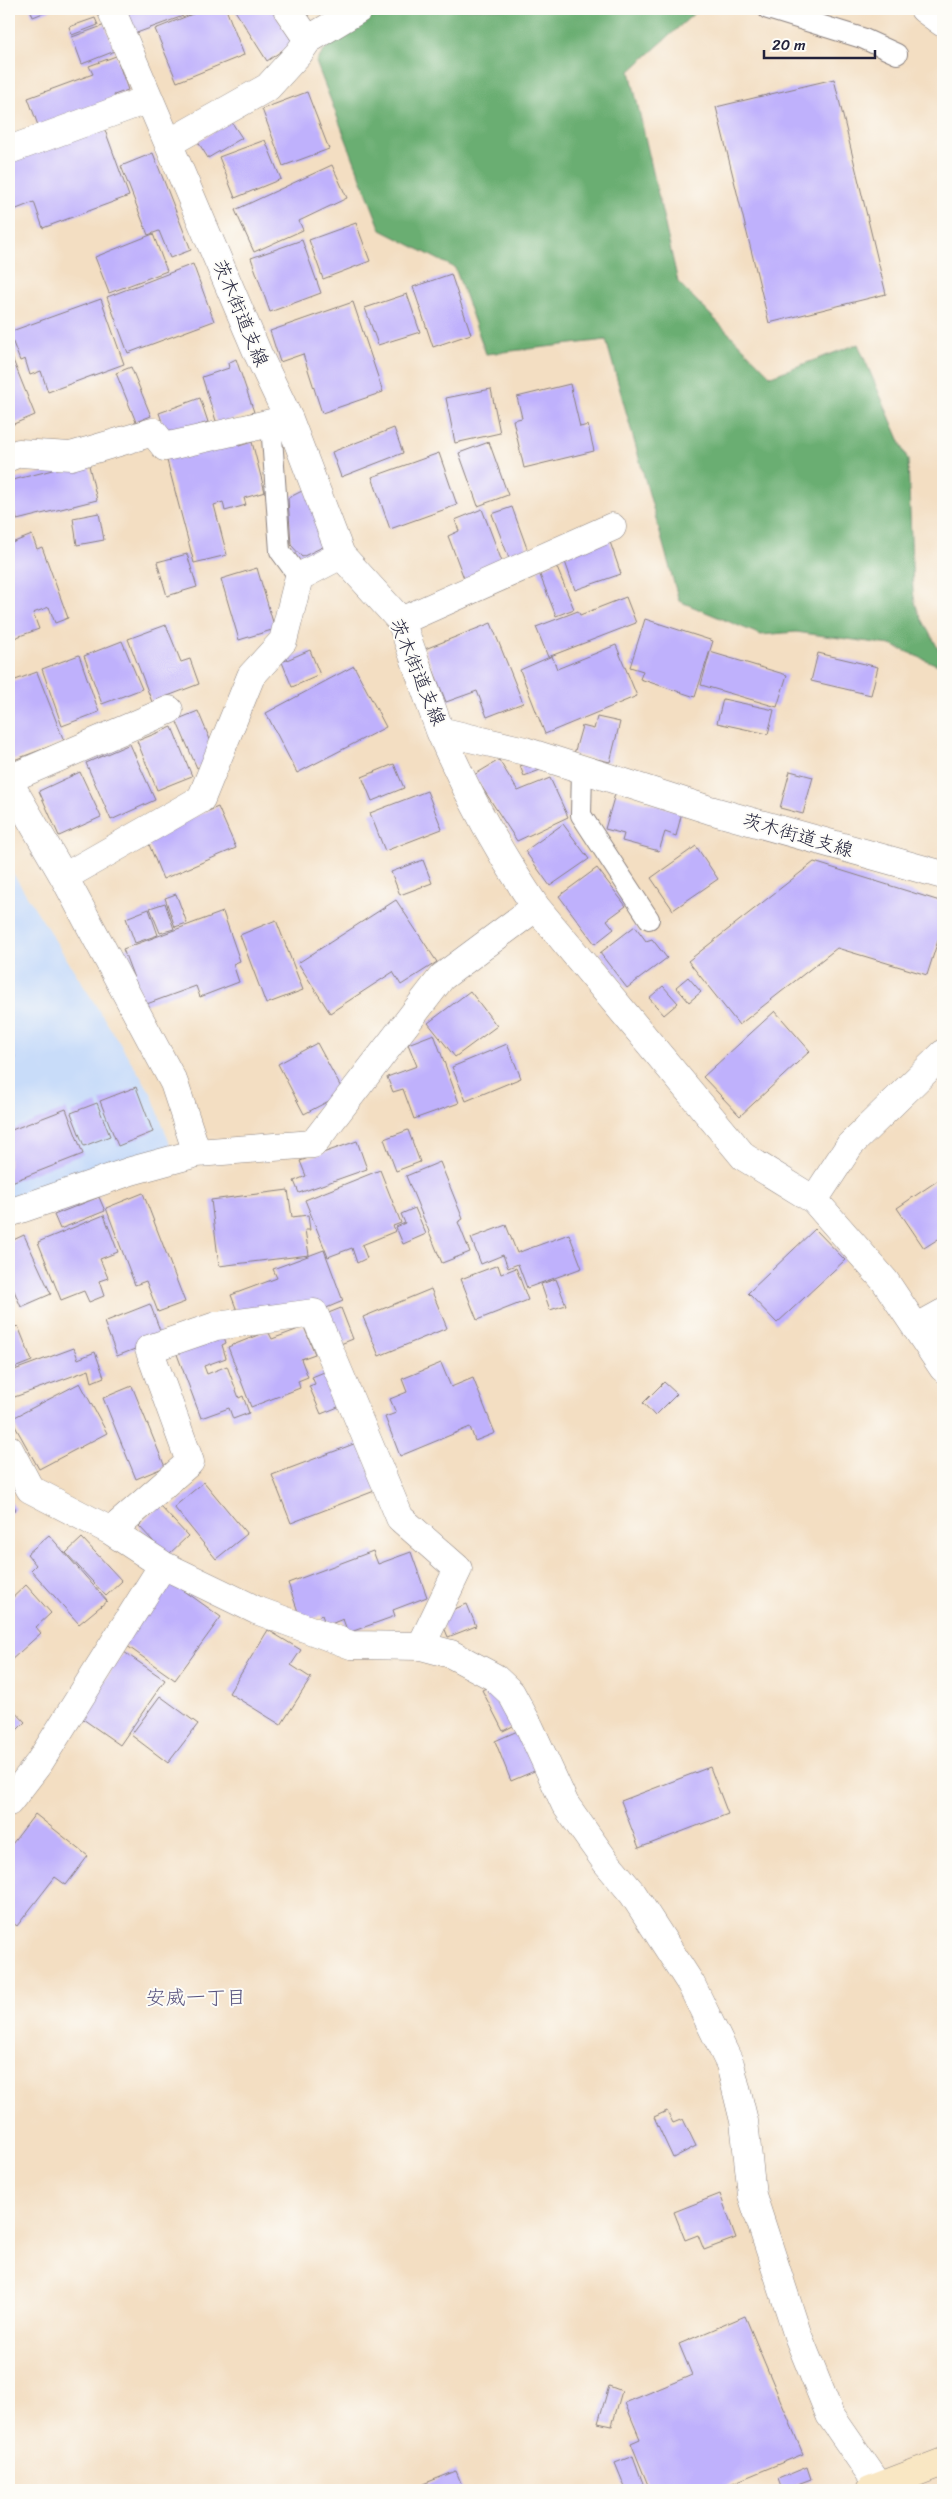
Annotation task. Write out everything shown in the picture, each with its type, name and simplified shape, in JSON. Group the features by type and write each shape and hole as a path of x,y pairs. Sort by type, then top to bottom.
{"street":[{"name":"茨木街道支線","path":"111,9 258,354 280,421 341,555 401,621 440,731 525,751 710,810 943,876"},
{"path":"287,9 308,40"},
{"path":"169,143 268,87 299,53 308,40 358,9"},
{"path":"924,9 943,23"},
{"path":"9,150 149,99"},
{"path":"9,457 19,453 71,456 153,432 165,447 280,421"},
{"path":"401,621 612,527"},
{"path":"64,877 201,799 251,676 283,642 299,577 341,555"},
{"path":"9,779 169,710"},
{"path":"440,731 460,779 502,858 536,907 744,1157 814,1200 885,1281 943,1368"},
{"path":"9,782 64,877 174,1083 197,1153"},
{"path":"9,1213 122,1174 197,1153 313,1144 442,977 536,907"},
{"path":"814,1200 850,1144 943,1054"},
{"path":"916,1328 943,1312"},
{"path":"111,1531 190,1462 149,1349 216,1326 314,1313 400,1518 458,1569 421,1646"},
{"path":"9,1449 30,1489 111,1531 163,1565 256,1610 351,1644 421,1646 451,1654 494,1677 511,1693 530,1728 565,1804 606,1862 633,1894 691,1984 730,2064 745,2128 752,2195 798,2336 830,2415 886,2487 943,2462"},
{"path":"9,1802 39,1763 163,1565"}],"lane":[{"path":"768,9 862,38 897,54"},
{"path":"280,421 280,551 299,577"},
{"path":"582,769 581,815 649,919"}],"shaded area":[{"path":"9,867 151,1093 170,1144 167,1153 9,1204"}],"green space":[{"path":"378,9 699,9 630,71 678,282 771,376 858,344 908,460 915,603 937,646 943,665 935,664 891,645 796,632 761,635 679,601 606,340 486,354 455,268 381,230 316,62 335,36"}],"building":[{"path":"30,9 53,9 33,17"},
{"path":"124,9 180,9 183,16 134,34"},
{"path":"205,9 226,9 244,55 177,82 155,29"},
{"path":"234,9 272,9 293,43 267,61"},
{"path":"95,18 98,25 72,35 69,27"},
{"path":"105,25 115,51 82,64 72,37"},
{"path":"116,56 128,90 114,95 116,100 39,128 28,98 93,74 89,66"},
{"path":"834,79 886,294 769,323 716,107"},
{"path":"307,92 329,149 283,166 262,109"},
{"path":"231,121 242,138 208,158 198,142"},
{"path":"102,122 129,196 43,228 34,202 9,212 9,157"},
{"path":"265,140 281,179 235,198 219,157"},
{"path":"153,153 191,250 170,258 159,231 148,235 121,166"},
{"path":"332,165 347,198 299,221 303,230 254,252 235,210"},
{"path":"356,223 370,261 323,279 309,240"},
{"path":"153,234 167,271 109,293 95,257"},
{"path":"302,240 321,293 270,312 251,258"},
{"path":"193,264 214,321 128,353 107,297"},
{"path":"451,274 471,334 433,347 413,287"},
{"path":"407,294 420,332 378,345 365,308"},
{"path":"101,299 124,364 48,392 41,371 30,375 25,359 20,361 9,332"},
{"path":"353,302 383,392 322,413 303,354 280,362 270,331"},
{"path":"9,350 35,415 9,426"},
{"path":"236,359 254,412 217,424 202,377 229,368 228,363"},
{"path":"131,367 151,416 136,422 116,373"},
{"path":"570,384 580,427 588,425 594,451 524,468 513,420 522,418 517,397"},
{"path":"491,389 500,433 455,443 446,398"},
{"path":"200,398 208,422 167,436 159,413"},
{"path":"394,428 403,453 341,477 332,452"},
{"path":"236,434 239,446 252,442 265,492 244,498 246,505 225,511 223,502 214,505 227,555 194,563 165,453"},
{"path":"489,442 508,495 478,506 459,453"},
{"path":"439,453 457,505 390,529 372,477"},
{"path":"88,461 97,500 17,520 9,481"},
{"path":"306,489 331,543 302,557 291,545 288,498"},
{"path":"512,507 529,554 510,561 492,514"},
{"path":"482,509 504,567 465,581 448,536 459,531 455,520"},
{"path":"99,513 104,540 77,545 73,518"},
{"path":"32,535 37,549 42,547 68,618 55,623 49,607 33,613 39,629 14,638 9,625 9,544"},
{"path":"609,539 621,574 575,590 563,556"},
{"path":"187,554 197,587 167,596 157,562"},
{"path":"555,563 574,609 556,616 538,570"},
{"path":"257,568 275,629 239,640 221,579"},
{"path":"626,597 636,623 548,657 536,627 578,611 580,615"},
{"path":"645,619 713,641 695,697 640,679 643,671 630,667"},
{"path":"491,623 523,703 487,717 477,691 446,702 425,649"},
{"path":"166,625 181,662 190,659 199,684 152,702 128,639"},
{"path":"122,641 142,689 102,704 84,656"},
{"path":"616,645 637,696 545,734 520,670 552,656 557,669"},
{"path":"310,650 320,675 292,687 282,662"},
{"path":"710,652 787,675 777,707 701,685"},
{"path":"818,653 878,667 871,695 811,681"},
{"path":"79,655 99,712 62,726 42,669"},
{"path":"354,666 386,727 297,773 266,713"},
{"path":"37,672 64,741 14,760 9,746 9,679 10,682"},
{"path":"723,699 774,710 768,734 717,723"},
{"path":"198,711 211,742 205,764 197,768 176,720"},
{"path":"597,717 620,722 610,762 574,754 582,726 594,729"},
{"path":"172,727 192,776 157,790 137,741"},
{"path":"130,744 155,800 111,820 86,763"},
{"path":"539,759 543,769 524,776 520,766"},
{"path":"499,760 518,791 550,778 568,817 517,841 474,775"},
{"path":"394,764 404,788 372,801 362,777"},
{"path":"790,771 813,777 803,814 780,808"},
{"path":"80,772 101,817 59,836 39,791"},
{"path":"427,791 442,829 385,851 370,813"},
{"path":"615,794 682,812 676,836 665,832 659,851 622,841 624,834 605,829"},
{"path":"218,807 236,848 163,879 146,837"},
{"path":"563,824 589,859 550,886 525,851"},
{"path":"696,846 718,879 673,910 651,878"},
{"path":"423,860 432,883 400,895 391,872"},
{"path":"814,862 943,902 943,925 927,975 837,948 739,1025 688,961"},
{"path":"597,868 626,906 607,920 614,929 595,944 559,896"},
{"path":"176,894 187,923 175,927 165,898"},
{"path":"396,900 437,962 401,985 393,972 330,1013 298,963"},
{"path":"165,903 174,929 160,933 150,908"},
{"path":"149,909 158,935 135,943 126,918"},
{"path":"223,912 240,961 233,964 239,982 200,997 196,986 144,1005 123,949"},
{"path":"276,920 303,990 266,1004 240,935"},
{"path":"635,926 646,941 652,939 667,958 627,988 600,953"},
{"path":"688,977 701,992 689,1002 676,987"},
{"path":"663,986 678,1003 664,1015 649,998"},
{"path":"470,991 497,1026 455,1057 428,1023"},
{"path":"775,1011 810,1051 740,1116 703,1077"},
{"path":"434,1034 459,1103 414,1119 403,1089 393,1092 387,1077 417,1066 408,1044"},
{"path":"317,1043 344,1093 304,1114 278,1064"},
{"path":"507,1044 521,1078 466,1101 452,1067"},
{"path":"9,1054 15,1056 9,1076"},
{"path":"136,1087 153,1132 118,1146 100,1101"},
{"path":"97,1103 110,1136 84,1146 71,1113"},
{"path":"66,1109 83,1154 9,1183 9,1131"},
{"path":"408,1130 420,1162 396,1171 384,1139"},
{"path":"357,1141 367,1169 299,1193 294,1181 306,1176 300,1161"},
{"path":"440,1162 463,1219 458,1222 470,1252 442,1263 406,1176"},
{"path":"380,1170 401,1223 393,1226 396,1231 362,1245 367,1258 357,1263 352,1248 328,1257 305,1200"},
{"path":"943,1177 943,1236 924,1248 897,1208"},
{"path":"288,1190 292,1217 308,1215 310,1230 305,1230 309,1255 219,1266 211,1200"},
{"path":"143,1193 185,1302 158,1312 146,1281 135,1285 106,1208"},
{"path":"99,1197 105,1211 60,1229 54,1215"},
{"path":"415,1208 426,1234 403,1244 396,1227 405,1223 401,1214"},
{"path":"104,1215 118,1252 100,1259 108,1278 99,1281 104,1296 89,1302 84,1291 61,1300 38,1242"},
{"path":"506,1225 517,1253 569,1234 582,1268 527,1288 518,1264 508,1268 503,1255 481,1264 471,1238"},
{"path":"815,1229 845,1260 777,1323 748,1293"},
{"path":"24,1235 51,1294 21,1307 9,1279 9,1242"},
{"path":"324,1250 343,1301 324,1309 239,1316 231,1295 277,1278 273,1269"},
{"path":"498,1265 501,1274 516,1268 528,1300 477,1320 461,1279"},
{"path":"556,1279 566,1305 550,1310 541,1284"},
{"path":"431,1289 447,1328 379,1356 363,1317"},
{"path":"150,1304 163,1338 117,1356 104,1322"},
{"path":"341,1308 353,1339 333,1347 321,1316"},
{"path":"18,1326 32,1361 9,1370 9,1329"},
{"path":"304,1327 315,1354 301,1359 308,1377 298,1381 300,1388 251,1407 228,1347 268,1331 272,1339"},
{"path":"222,1331 226,1343 222,1345 226,1358 204,1366 207,1374 227,1366 239,1398 243,1396 249,1413 233,1419 229,1408 201,1418 175,1349"},
{"path":"74,1348 78,1359 95,1352 104,1377 92,1382 89,1370 9,1399 9,1372"},
{"path":"441,1363 451,1387 473,1378 495,1433 475,1441 470,1427 400,1456 385,1417 396,1413 390,1399 407,1392 402,1379"},
{"path":"329,1370 343,1405 321,1414 309,1386 315,1384 312,1377"},
{"path":"664,1382 677,1394 655,1416 643,1403"},
{"path":"80,1383 107,1433 39,1469 11,1419"},
{"path":"132,1386 165,1467 136,1479 103,1398"},
{"path":"359,1442 377,1490 291,1523 272,1475"},
{"path":"204,1482 247,1534 216,1559 174,1507"},
{"path":"9,1500 16,1509 9,1514"},
{"path":"160,1506 188,1536 167,1556 139,1526"},
{"path":"49,1535 107,1601 79,1624 31,1570 36,1565 27,1554"},
{"path":"82,1538 122,1581 106,1596 66,1553"},
{"path":"373,1551 378,1564 411,1552 427,1597 393,1610 395,1616 348,1633 343,1619 326,1626 322,1615 302,1623 288,1583"},
{"path":"169,1580 221,1617 175,1680 123,1643"},
{"path":"26,1585 51,1613 36,1627 41,1633 9,1662 9,1601"},
{"path":"467,1604 476,1626 448,1637 439,1615"},
{"path":"268,1630 301,1650 291,1665 311,1678 281,1725 229,1693"},
{"path":"124,1652 165,1680 120,1745 80,1717"},
{"path":"494,1684 515,1725 503,1731 482,1690"},
{"path":"160,1696 198,1724 168,1763 131,1735"},
{"path":"9,1705 25,1722 9,1738"},
{"path":"522,1729 539,1769 511,1781 495,1741"},
{"path":"710,1767 728,1814 639,1848 621,1801"},
{"path":"35,1814 88,1856 66,1885 55,1877 17,1926 9,1920 9,1848"},
{"path":"667,2111 673,2123 683,2119 696,2146 673,2158 654,2117"},
{"path":"720,2194 736,2238 704,2250 698,2235 685,2240 674,2212"},
{"path":"745,2316 803,2454 716,2490 650,2490 631,2443 640,2439 625,2403 692,2375 679,2344"},
{"path":"609,2386 622,2391 612,2426 598,2423"},
{"path":"633,2456 645,2489 626,2490 615,2463"},
{"path":"807,2467 811,2479 782,2490 778,2479"},
{"path":"456,2471 464,2490 426,2490 423,2484"}],"district":[{"name":"安威一丁目","path":"196,1997"}]}
